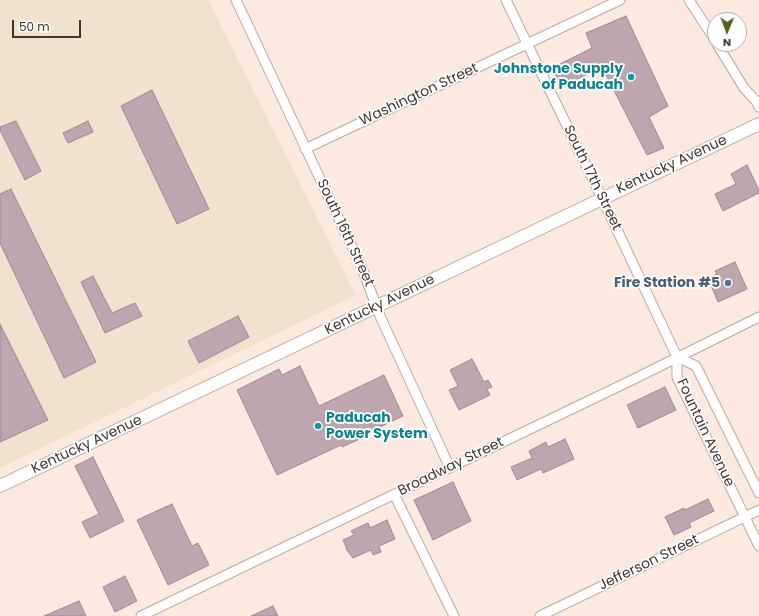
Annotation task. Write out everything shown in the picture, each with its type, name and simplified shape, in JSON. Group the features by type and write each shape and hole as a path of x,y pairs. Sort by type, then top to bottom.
{"main road":[{"name":"Kentucky Avenue","path":"0,486 759,124"}],"street":[{"name":"South 16th Street","path":"236,0 362,268 378,307 380,316 450,468"},
{"name":"South 17th Street","path":"506,0 677,357"},
{"name":"Washington Street","path":"306,149 620,0"},
{"path":"689,0 707,28"},
{"path":"722,52 744,88 756,101 759,107"},
{"name":"Broadway Street","path":"141,616 632,380 759,317"},
{"name":"Fountain Avenue","path":"759,493 696,366 677,357 677,377 759,546"},
{"path":"394,494 454,616"},
{"name":"Jefferson Street","path":"540,616 759,510"}],"shaded area":[{"path":"0,0 208,0 356,295 0,468"}],"building":[{"name":"Johnstone Supply of Paducah","path":"626,16 668,106 649,117 664,148 647,155 602,67 561,87 552,68 592,48 586,33"},
{"path":"152,90 209,209 177,224 121,106"},
{"path":"16,121 41,171 25,180 0,130 0,127"},
{"path":"88,121 93,132 68,143 63,133"},
{"path":"747,165 759,193 723,211 715,194 736,184 731,174"},
{"path":"11,189 96,362 64,378 0,243 0,194"},
{"name":"Fire Station #5","path":"735,262 747,289 718,302 708,278 717,274 715,271"},
{"path":"93,276 112,313 135,303 142,316 105,333 81,282"},
{"path":"238,316 249,337 199,363 188,341"},
{"path":"0,324 48,420 0,442"},
{"path":"472,359 484,382 488,380 492,387 487,389 490,395 459,410 449,390 458,386 450,370"},
{"name":"Paducah Power System","path":"300,366 319,406 384,375 403,416 361,436 362,438 342,447 341,445 277,475 237,390 279,369 282,375"},
{"path":"665,387 676,410 638,428 627,405"},
{"path":"565,439 574,459 543,473 541,469 517,480 511,467 532,458 529,451 546,442 548,447"},
{"path":"93,457 124,521 90,538 82,522 99,514 75,466"},
{"path":"453,482 471,521 433,540 414,500"},
{"path":"708,499 714,511 689,523 691,527 674,535 665,517 684,508 685,510"},
{"path":"172,504 192,546 198,543 209,565 168,585 137,520"},
{"path":"387,520 395,539 379,546 381,552 373,555 371,550 353,558 346,549 343,540 354,535 351,531 368,523 370,528"},
{"path":"125,576 137,601 115,612 103,587"},
{"path":"79,601 86,616 44,616"},
{"path":"273,606 278,616 251,616"}],"place":[{"name":"Johnstone Supply of Paducah","path":"631,77"},
{"name":"Fire Station #5","path":"728,283"},
{"name":"Paducah Power System","path":"318,426"}]}
